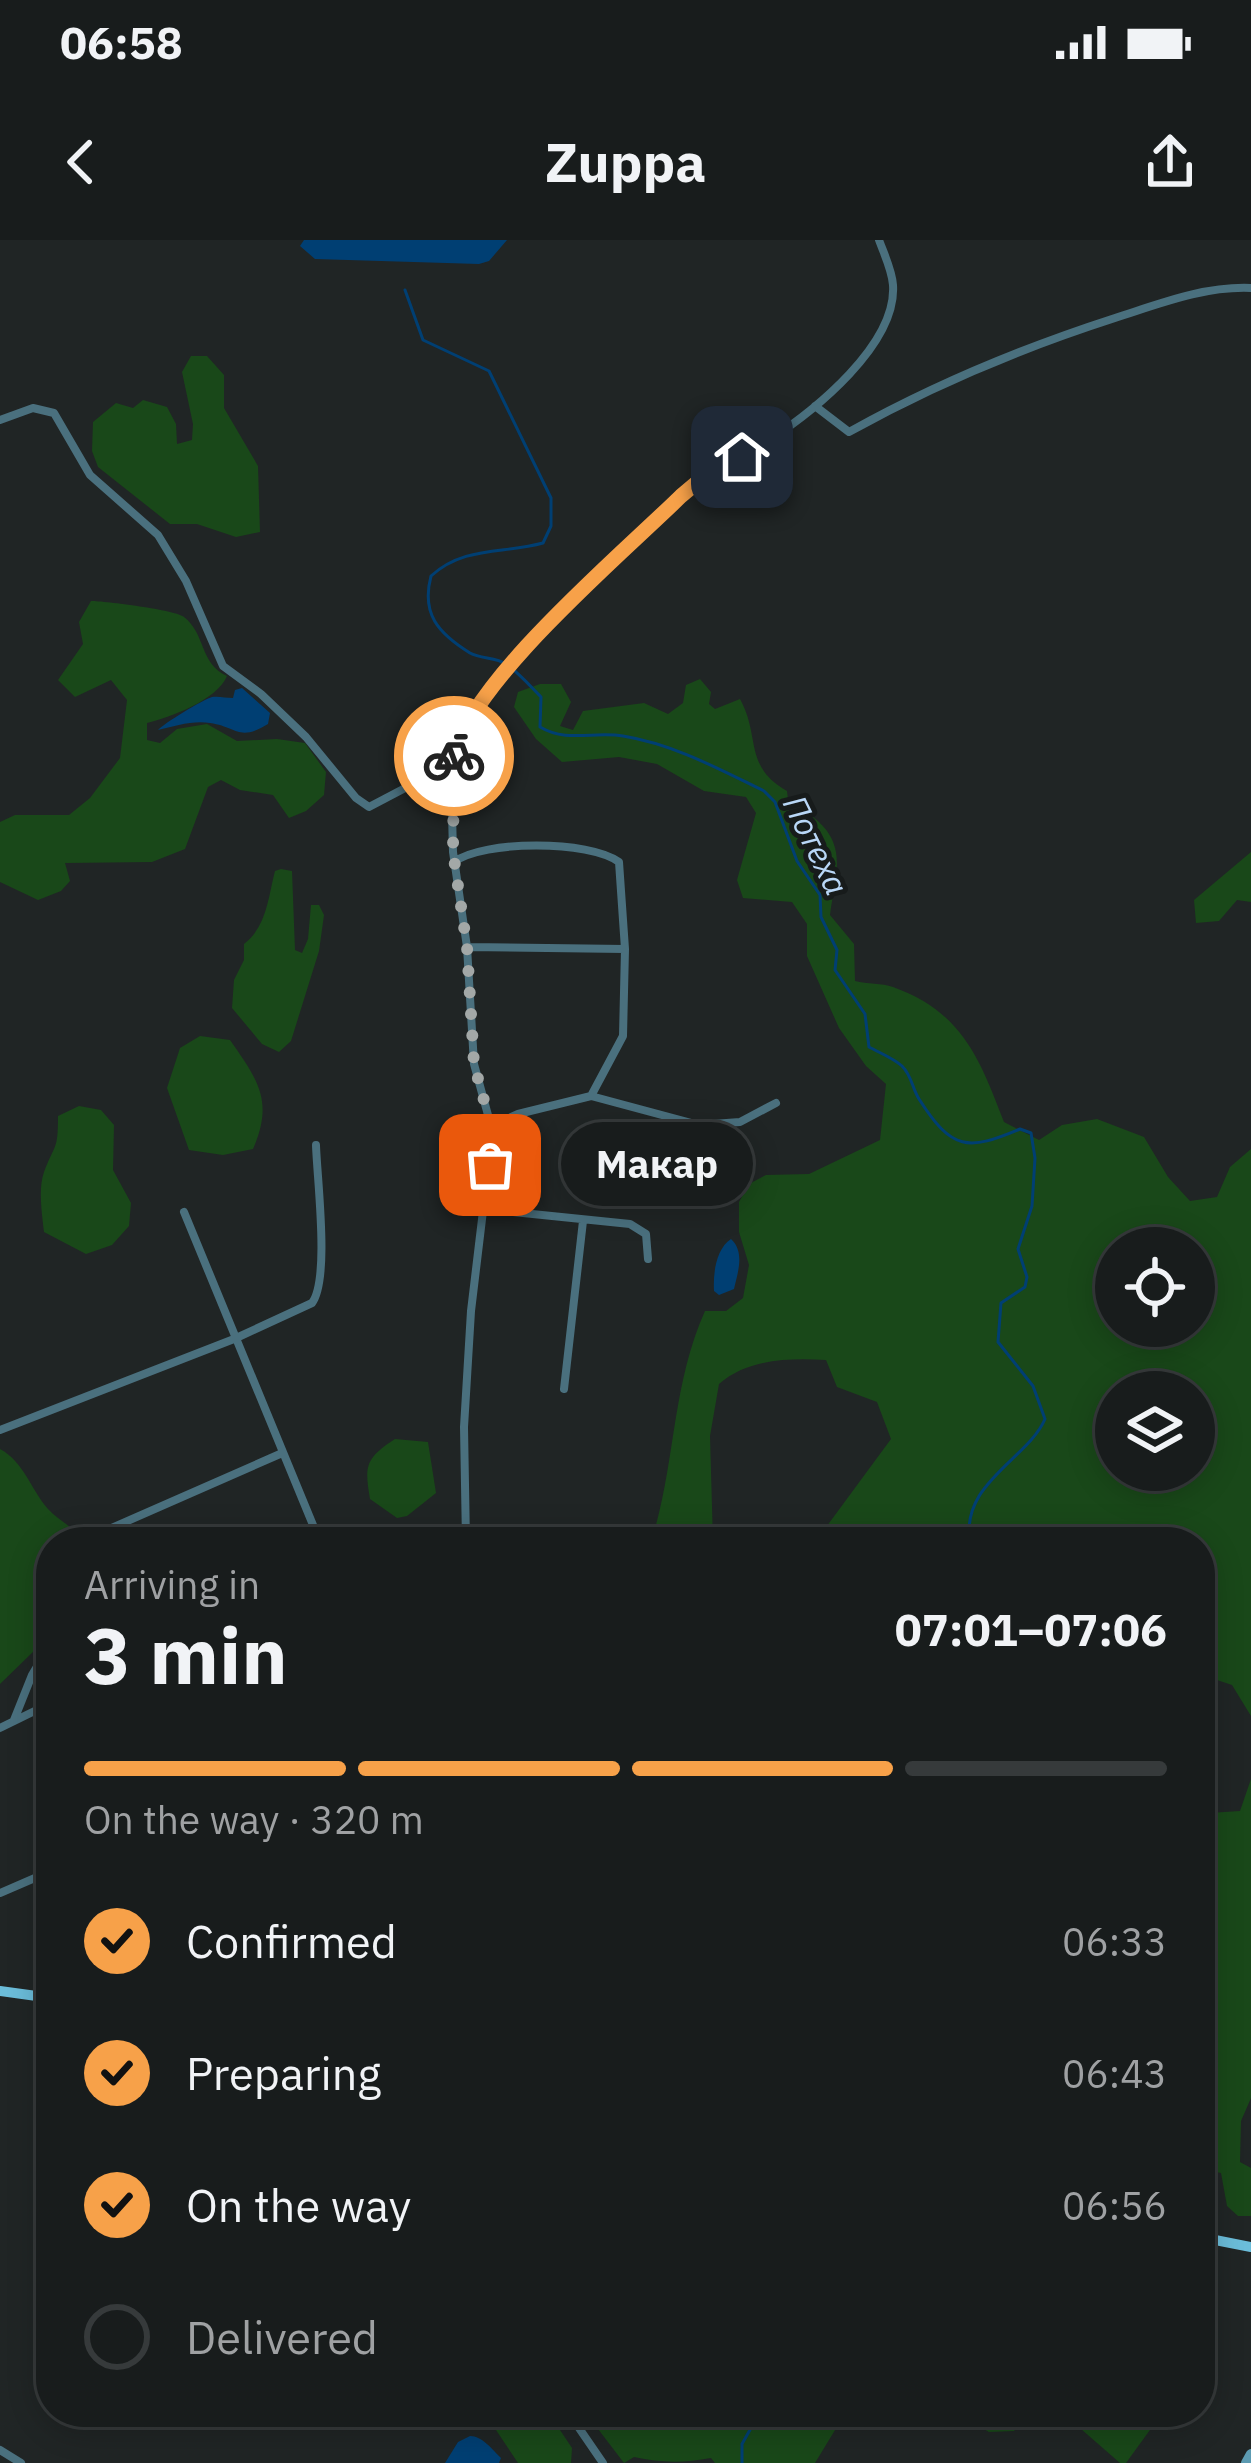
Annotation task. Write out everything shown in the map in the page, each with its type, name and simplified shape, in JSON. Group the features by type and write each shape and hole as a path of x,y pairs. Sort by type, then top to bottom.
{"main road":[{"path":"0,1991 36,1996"},
{"path":"1215,2239 1251,2247"}],"street":[{"path":"466,1527 464,1427 491,1126 474,1064 467,947 454,862 452,774 463,727 545,628 681,496 719,468 768,442 815,406 869,352 891,310 893,283 879,240"},
{"path":"815,406 849,432 904,401 1024,348 1179,298 1251,289"},
{"path":"0,420 32,408 54,413 74,451 109,495 158,535 186,580 223,666 307,737 356,798 369,807 428,776 452,774"},
{"path":"454,862 478,850 518,846 613,856 622,877 626,950 621,1045 591,1096"},
{"path":"467,947 626,950"},
{"path":"491,1126 518,1114 591,1096 699,1125 740,1122 776,1103"},
{"path":"0,1430 234,1339 316,1299 320,1269 316,1145"},
{"path":"483,1209 639,1227 649,1244 648,1259"},
{"path":"184,1212 313,1527"},
{"path":"565,1389 583,1221"},
{"path":"113,1527 280,1454"},
{"path":"14,1720 36,1668"},
{"path":"0,1728 36,1710"},
{"path":"0,1893 36,1877"},
{"path":"578,2427 602,2463"},
{"path":"0,2450 21,2463"},
{"path":"1246,2463 1251,2454"}],"green space":[{"path":"191,356 207,356 224,375 224,408 258,466 260,532 236,537 197,524 170,524 98,467 92,451 93,422 116,403 133,408 143,400 167,407 176,424 177,444 192,440 182,372"},
{"path":"91,601 184,617 212,664 227,676 204,700 147,723 147,740 160,743 177,729 207,724 237,741 305,743 326,772 324,795 289,818 273,795 240,790 221,780 208,787 185,849 152,862 65,863 70,881 61,891 38,900 0,882 0,822 15,815 69,815 90,798 120,758 127,700 111,680 75,697 58,680 83,644 79,622"},
{"path":"700,679 711,692 709,704 715,709 740,699 758,761 787,791 791,826 804,825 813,817 832,838 837,862 830,915 854,944 855,981 889,986 917,997 953,1024 977,1059 1004,1122 1039,1140 1062,1125 1097,1119 1144,1137 1168,1177 1190,1201 1217,1197 1230,1167 1251,1149 1251,1716 1232,1685 1217,1680 1215,1684 1215,1527 826,1527 891,1439 877,1402 837,1387 826,1360 756,1365 719,1384 710,1436 713,1527 655,1527 686,1368 705,1311 726,1311 743,1298 749,1265 739,1232 739,1202 749,1184 766,1175 809,1174 880,1140 886,1084 866,1066 839,1028 807,956 807,924 792,902 743,898 737,880 756,813 746,797 704,791 657,764 619,757 562,762 536,739 514,707 518,692 540,684 561,684 571,702 560,726 573,730 583,711 644,703 668,714 683,703 686,685"},
{"path":"1251,852 1251,902 1237,900 1219,921 1196,923 1194,900"},
{"path":"275,871 292,871 295,950 302,953 308,939 311,905 319,905 324,915 319,951 291,1041 279,1052 262,1044 232,1008 244,944 262,920"},
{"path":"200,1036 230,1040 255,1079 262,1117 253,1149 223,1155 189,1150 167,1088 180,1048"},
{"path":"79,1106 101,1110 114,1125 113,1170 131,1203 129,1226 112,1245 86,1254 44,1232 41,1202 58,1116"},
{"path":"395,1439 428,1442 436,1493 407,1516 397,1518 370,1499 367,1478 373,1457"},
{"path":"0,1449 21,1468 48,1509 70,1527 36,1527 36,1649 0,1684"},
{"path":"1251,1779 1251,2098 1241,2121 1240,2162 1251,2168 1251,2216 1238,2216 1227,2206 1221,2173 1215,2172 1215,1813 1240,1811"},
{"path":"494,2427 558,2427 572,2448 571,2463 518,2463"},
{"path":"596,2427 837,2427 815,2463 715,2463 711,2458 672,2462 634,2457 624,2463"},
{"path":"981,2427 1017,2427 1014,2431 989,2432"},
{"path":"1152,2427 1126,2463 1120,2463 1081,2429"}],"water":[{"path":"304,240 507,240 489,261 479,264 315,259 300,246"},
{"path":"242,688 270,713 268,724 244,733 204,722 158,730 208,699 233,698 235,690"},
{"path":"731,1239 739,1256 737,1276 734,1289 719,1295 714,1291 716,1262"},
{"path":"470,2436 490,2447 501,2458 499,2463 445,2463 458,2442"}],"waterway":[{"name":"Потеха","path":"405,290 423,340 489,371 551,498 551,526 543,543 470,555 431,576 428,601 441,630 470,653 502,662 524,680 541,697 540,727 550,732 642,740 695,758 764,791 775,802 797,861 820,895 821,917 837,950 835,970 865,1014 869,1047 902,1066 919,1099 952,1137 974,1143 1020,1129 1031,1133 1035,1158 1032,1206 1018,1249 1027,1277 1025,1287 1001,1303 998,1342 1033,1386 1045,1419 985,1488 970,1527"},
{"name":"Потеха","path":"742,2463 742,2444 752,2427"}],"way so far":[{"path":"454,756 451,834 467,947 474,1064 491,1126 490,1165"}],"place":[{"name":"Макар","path":"490,1165"}],"route":[{"path":"454,756 474,709 545,628 681,496 742,457"}]}
